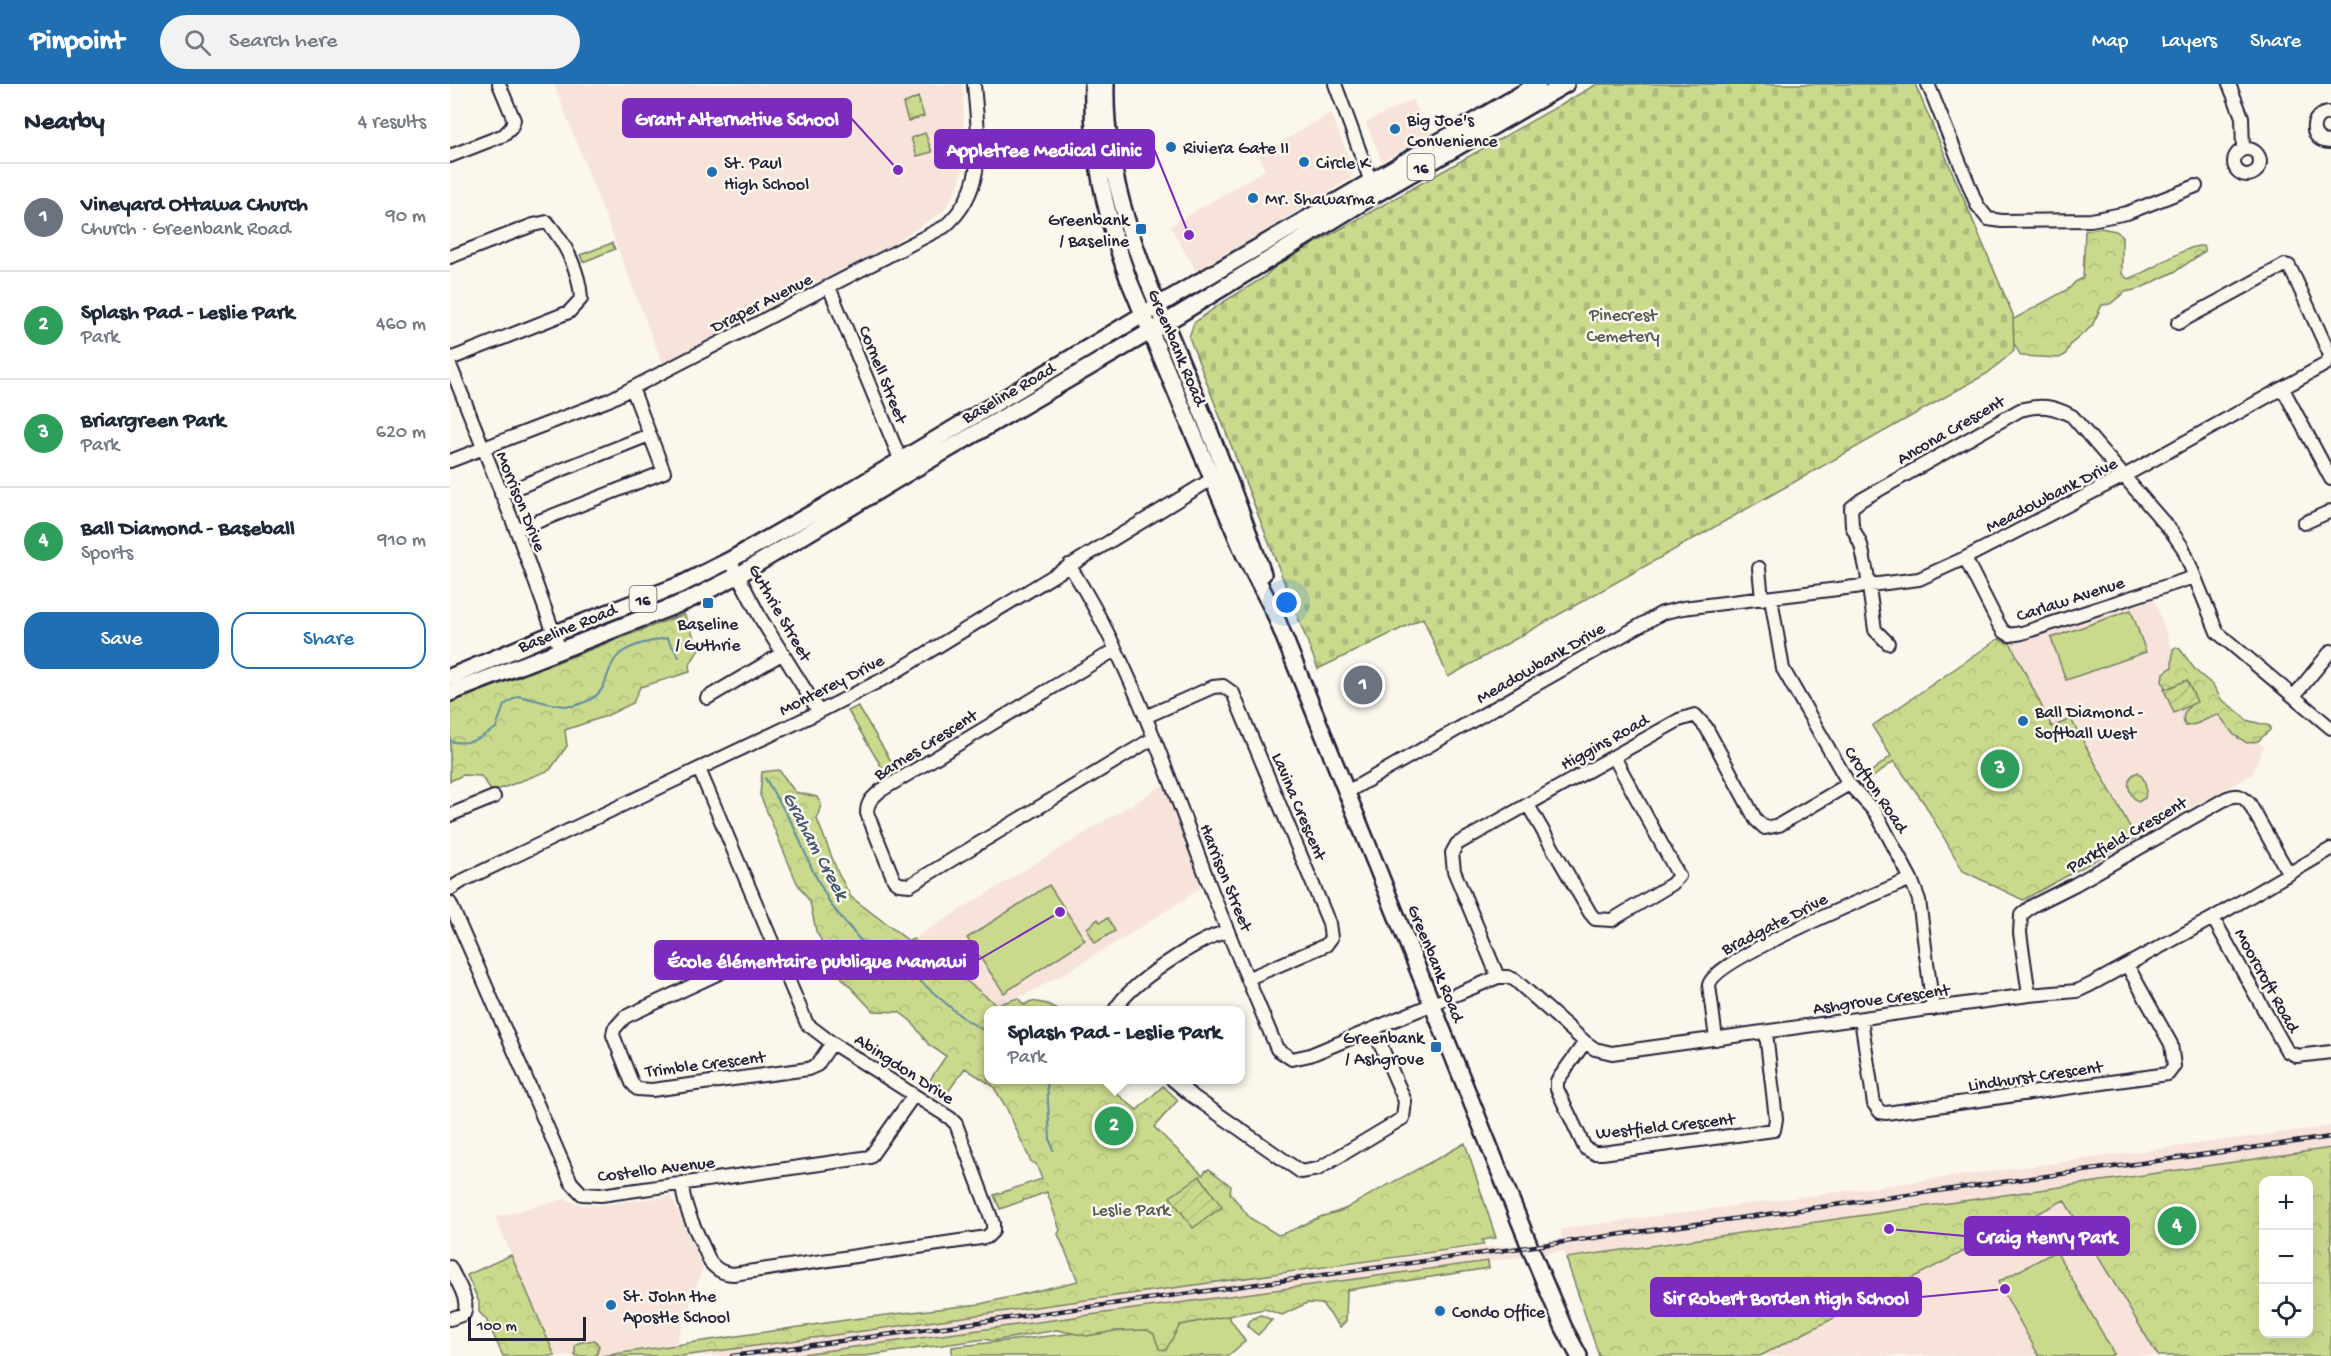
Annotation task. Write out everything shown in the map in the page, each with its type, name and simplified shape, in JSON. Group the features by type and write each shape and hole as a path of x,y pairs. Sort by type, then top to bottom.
{"main road":[{"name":"Greenbank Road","path":"1093,84 1094,140 1098,174 1114,239 1142,315 1212,479 1255,578 1274,612"},
{"name":"Greenbank Road","path":"1106,84 1108,127 1115,177 1132,238 1250,536 1274,612 1564,1328 1572,1356"},
{"name":"Baseline Road","path":"450,677 682,584 730,560 823,507 903,467 1165,323 1373,187 1538,84"},
{"name":"Baseline Road","path":"450,693 687,601 737,576 1142,315 1373,187 1566,84"},
{"name":"Greenbank Road","path":"1564,1328 1580,1356"}],"street":[{"path":"450,156 504,135 511,128 514,120 499,84"},
{"name":"Draper Avenue","path":"450,461 632,388 935,232 952,220 970,194 976,177 977,127 974,84"},
{"path":"1336,84 1373,187"},
{"path":"1928,84 1977,205 1988,219 2002,221 2091,220 2127,213 2196,186"},
{"path":"2229,84 2242,117 2243,150"},
{"path":"2331,113 2318,117 2313,125 2318,139 2331,142"},
{"path":"450,257 548,222 559,235 580,284 581,299 569,312 450,359"},
{"path":"2178,323 2285,265 2289,267 2295,278 2330,355"},
{"name":"Cornell Street","path":"829,287 903,467"},
{"name":"Meadowbank Drive","path":"1347,792 1662,614 1683,608 1919,579 1965,558 2124,476 2326,364 2330,355"},
{"name":"Morrison Drive","path":"450,365 482,450 516,530 560,650"},
{"path":"516,530 664,472 632,388"},
{"path":"2283,389 2331,479"},
{"name":"Ancona Crescent","path":"1869,586 1861,545 1852,526 1851,508 1861,500 2020,410 2038,405 2056,408 2072,416 2124,476"},
{"path":"501,494 650,435"},
{"path":"2124,476 2183,548 2217,632 2331,728"},
{"name":"Monterey Drive","path":"450,889 819,712 889,676 1212,479"},
{"path":"2304,523 2331,511"},
{"name":"Carlaw Avenue","path":"1965,558 1998,624 2010,635 2193,577"},
{"name":"Guthrie Street","path":"730,560 737,576 819,712"},
{"name":"Harrison Street","path":"1069,566 1100,615 1145,717 1277,1049 1292,1059 1310,1055 1433,1005"},
{"path":"1759,568 1766,598"},
{"path":"1869,586 1875,630 1888,643"},
{"name":"Crofton Road","path":"1766,598 1783,669 1849,784 1876,813 1911,879 1919,900 1933,1008"},
{"name":"Barnes Crescent","path":"1115,650 880,791 871,799 867,804 867,813 894,880 899,884 910,885 1152,739"},
{"path":"2294,696 2331,651"},
{"path":"707,698 783,653"},
{"name":"Lavina Crescent","path":"1145,717 1213,687 1223,686 1233,693 1329,923 1331,938 1326,945 1248,978"},
{"name":"Higgins Road","path":"1498,977 1454,871 1452,853 1457,844 1679,720 1695,715 1706,727 1756,820 1765,828 1779,825 1849,784"},
{"path":"1527,805 1590,913 1596,919 1612,920 1672,885 1678,876 1614,757"},
{"name":"Abingdon Drive","path":"682,1183 686,1205 710,1262 723,1273 733,1274 987,1237 993,1231 993,1223 956,1124 832,1043 807,1024 699,769"},
{"name":"Parkfield Crescent","path":"2029,995 2020,933 2021,915 2032,906 2074,885 2227,798 2235,795 2243,797 2249,803 2289,874"},
{"path":"450,815 494,798"},
{"name":"Ashgrove Crescent","path":"1498,977 1515,980 1585,1042 1595,1049 1612,1053 2029,995 2077,991 2213,918 2331,849"},
{"name":"Bradgate Drive","path":"1716,1039 1709,985 1717,973 1786,933 1911,879"},
{"name":"Costello Avenue","path":"450,903 562,1163 571,1182 579,1192 601,1196 870,1157 914,1095"},
{"name":"Moorcroft Road","path":"2213,918 2287,1051 2297,1056 2331,1052"},
{"path":"1119,1006 1146,976 1208,939 1228,930"},
{"name":"Trimble Crescent","path":"775,947 625,1017 614,1029 613,1035 632,1083 638,1089 652,1090 808,1069 817,1065 832,1043"},
{"name":"Lindhurst Crescent","path":"1861,1018 1875,1104 1880,1112 2168,1074 2175,1066 2171,1044 2127,965"},
{"path":"1433,1005 1498,977"},
{"path":"1178,1084 1300,1172 1318,1168 1403,1118 1405,1101 1374,1030"},
{"name":"Westfield Crescent","path":"1585,1042 1557,1081 1557,1089 1585,1148 1594,1153 1602,1153 1774,1130 1776,1119 1766,1033"},
{"path":"450,1267 466,1307 464,1314 450,1319"}],"shaded area":[{"name":"St. Paul High School","path":"554,84 963,84 965,156 959,184 945,210 868,260 663,365"},
{"path":"1412,100 1431,134 1382,161 1366,122"},
{"path":"1331,113 1354,171 1351,178 1196,271 1170,226 1265,170 1259,155"},
{"path":"2154,599 2182,677 2219,711 2264,747 2251,775 2136,838 2071,719 2052,727 2011,644"},
{"path":"1163,785 1196,867 1200,889 1127,936 1060,976 1018,998 997,1005 913,939"},
{"path":"2331,1126 2331,1148 1566,1258 1564,1251 787,1356 682,1356 1487,1247 1562,1239 1561,1229"},
{"name":"St. John the Apostle School","path":"671,1196 703,1268 676,1343 603,1356 555,1356 495,1217 564,1199 583,1205 600,1205"},
{"path":"2064,1200 2159,1356 1760,1356"}],"green space":[{"name":"Pinecrest Cemetery","path":"1597,84 1915,84 2013,315 2014,351 1988,373 1448,677 1423,618 1318,669 1189,337 1194,323 1263,278 1277,265"},
{"path":"918,97 924,116 908,121 903,104"},
{"path":"925,133 932,152 917,156 911,138"},
{"path":"2100,228 2116,231 2122,236 2122,274 2128,279 2190,248 2205,247 2205,251 2176,271 2139,289 2125,292 2110,304 2102,305 2092,326 2071,344 2065,355 2059,358 2021,356 2008,333 2012,320 2070,288 2083,278 2085,231"},
{"path":"612,243 615,249 583,262 580,255"},
{"path":"2131,610 2146,652 2066,680 2051,638"},
{"path":"684,614 699,649 689,666 690,672 640,687 633,703 606,716 565,730 567,746 550,770 492,792 481,776 463,775 450,781 450,703"},
{"path":"1998,639 2011,644 2052,727 2071,719 2136,838 2023,900 1963,871 1924,803 1894,761 1865,783 1862,779 1891,756 1872,726"},
{"path":"2176,647 2196,671 2213,685 2221,699 2246,720 2270,726 2270,730 2258,741 2247,743 2234,735 2219,715 2194,725 2185,726 2185,711 2189,707 2187,703 2180,694 2165,688 2162,681 2163,674 2172,667 2173,649"},
{"path":"2187,680 2197,702 2174,713 2164,690"},
{"path":"858,706 897,771 887,776 848,711"},
{"path":"779,770 795,792 817,797 821,804 817,819 838,873 851,897 909,941 913,939 997,1005 1018,998 1024,1005 1031,1001 1051,1006 984,1006 984,1080 965,1068 942,1100 925,1087 946,1056 929,1045 911,1021 899,1012 873,1011 842,978 816,931 810,902 797,883 760,795 762,772"},
{"path":"2138,772 2144,781 2146,790 2145,798 2138,802 2130,791 2129,782 2130,778"},
{"path":"1049,885 1085,940 1004,993 967,938"},
{"path":"1108,918 1115,931 1095,943 1087,928 1098,919 1100,922"},
{"name":"Leslie Park","path":"990,1084 1105,1084 1137,1110 1163,1086 1178,1100 1154,1127 1203,1175 1209,1169 1231,1186 1230,1193 1250,1218 1278,1235 1347,1208 1465,1143 1496,1238 1482,1240 1484,1245 682,1356 601,1356 853,1319 980,1304 1078,1281 1058,1234 1060,1230 1047,1192 1000,1209 994,1195 1042,1179 1036,1164 1031,1162 1006,1107"},
{"path":"2331,1148 2331,1356 2158,1356 2064,1200 1760,1356 1599,1356 1566,1258"},
{"path":"1200,1176 1222,1207 1193,1228 1170,1197"},
{"path":"2056,1251 2114,1354 2110,1356 2039,1356 1998,1282"},
{"path":"511,1255 555,1356 503,1356 486,1319 479,1312 479,1302 467,1275"},
{"path":"1488,1261 1489,1268 1347,1290 1346,1321 1340,1327 1322,1304 1307,1303 1282,1315 1265,1309 1180,1325 1166,1350 1159,1349 1154,1334 1147,1330 1115,1331 1087,1336 1057,1330 992,1341 985,1339 865,1356 787,1356"},
{"path":"1261,1315 1272,1320 1258,1335 1248,1327 1248,1323"},
{"path":"1228,1316 1245,1341 1228,1356 952,1356 952,1347"},
{"path":"595,1340 599,1346 597,1354 575,1356 575,1346 578,1343"}],"waterway":[{"name":"Graham Creek","path":"450,741 469,742 496,728 504,705 518,696 565,706 575,706 593,698 602,688 616,658 633,647 667,638 679,657"},
{"name":"Graham Creek","path":"765,778 794,827 831,905 860,940 907,970 963,1018 984,1031"},
{"name":"Graham Creek","path":"1047,1084 1050,1140 1053,1150"}],"railway":[{"path":"732,1356 2331,1137"}],"place":[{"name":"Big Joe's Convenience","path":"1395,129"},
{"name":"Riviera Gate II","path":"1171,147"},
{"name":"Circle K","path":"1304,162"},
{"name":"Grant Alternative School","path":"898,170"},
{"name":"St. Paul High School","path":"712,172"},
{"name":"Mr. Shawarma","path":"1253,198"},
{"name":"Greenbank / Baseline","path":"1141,229"},
{"name":"Appletree Medical Clinic","path":"1189,235"},
{"name":"Baseline / Guthrie","path":"708,603"},
{"name":"Vineyard Ottawa Church","path":"1363,685"},
{"name":"Ball Diamond - Softball West","path":"2023,721"},
{"name":"Briargreen Park","path":"2000,769"},
{"name":"École élémentaire publique Mamawi","path":"1060,912"},
{"name":"Greenbank / Ashgrove","path":"1436,1047"},
{"name":"Splash Pad - Leslie Park","path":"1114,1126"},
{"name":"Ball Diamond - Baseball","path":"2177,1226"},
{"name":"Craig Henry Park","path":"1889,1229"},
{"name":"Sir Robert Borden High School","path":"2005,1289"},
{"name":"St. John the Apostle School","path":"611,1305"},
{"name":"Condo Office","path":"1440,1311"}]}
